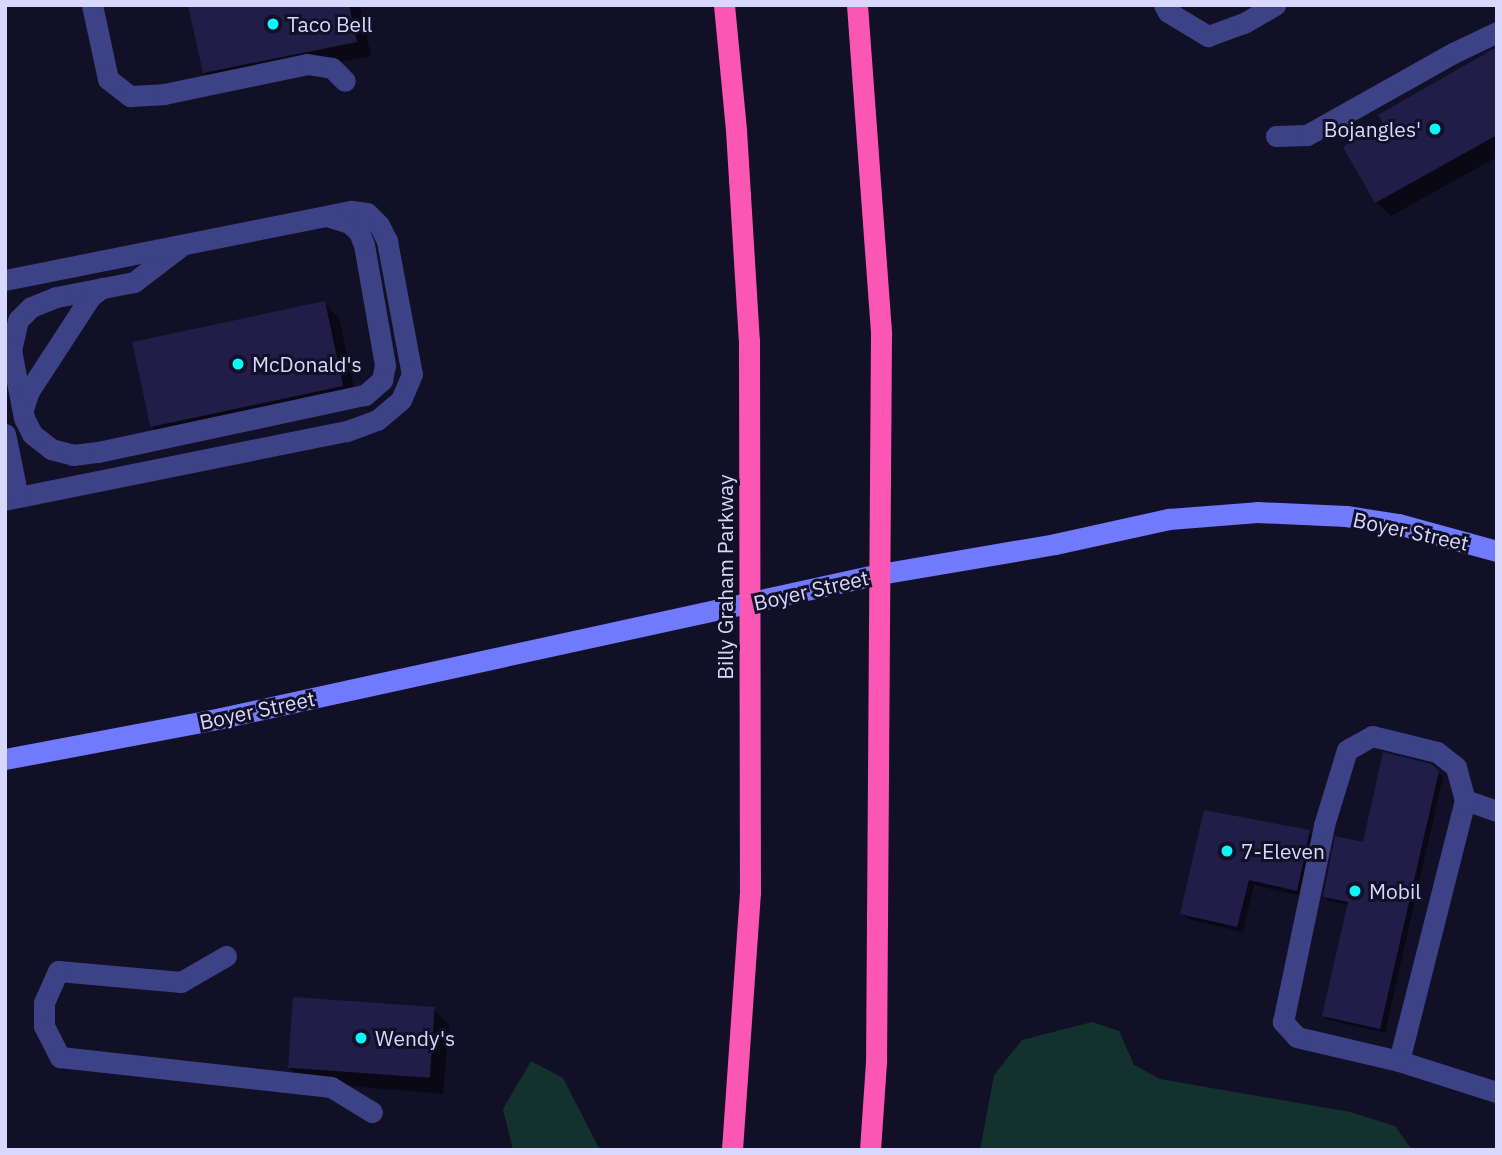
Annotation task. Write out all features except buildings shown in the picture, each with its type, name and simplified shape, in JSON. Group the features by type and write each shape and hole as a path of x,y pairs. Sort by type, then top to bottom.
{"highway":[{"name":"Billy Graham Parkway","path":"724,5 736,130 749,340 751,892 733,1150"},
{"path":"857,5 881,334 876,1062 870,1150"}],"main road":[{"name":"Boyer Street","path":"5,759 234,715 880,574 1055,544 1169,519 1257,512 1346,516 1398,524 1497,551"}],"lane":[{"path":"92,5 108,79 130,96 164,94 307,64 332,68 345,81"},
{"path":"1164,5 1168,12 1208,36 1244,23 1275,5"},
{"path":"1276,136 1307,135 1454,52 1497,32"},
{"path":"5,434 12,498 346,431 377,420 401,400 412,374 387,242 379,225 366,213 351,211 10,282"},
{"path":"185,244 134,282 43,302 31,307 18,320 11,350 23,409 32,434 51,449 73,455 365,395 382,380 385,365 364,245 359,232 349,223 327,216"},
{"path":"23,409 29,391 91,296 102,288"},
{"path":"1399,1061 1465,800 1456,766 1437,752 1373,736 1348,750 1324,825 1283,1022 1297,1037 1399,1061 1497,1092"},
{"path":"1465,800 1497,811"},
{"path":"226,956 181,982 58,971 44,1003 44,1026 60,1057 331,1087 372,1112"}],"green space":[{"path":"1092,1022 1119,1031 1134,1065 1160,1079 1350,1112 1395,1126 1412,1150 980,1150 994,1075 1022,1040"},
{"path":"531,1061 563,1078 600,1150 513,1150 503,1109"}],"place":[{"name":"Taco Bell","path":"273,24"},
{"name":"Bojangles'","path":"1435,129"},
{"name":"McDonald's","path":"238,364"},
{"name":"7-Eleven","path":"1227,851"},
{"name":"Mobil","path":"1355,891"},
{"name":"Wendy's","path":"361,1038"}]}
